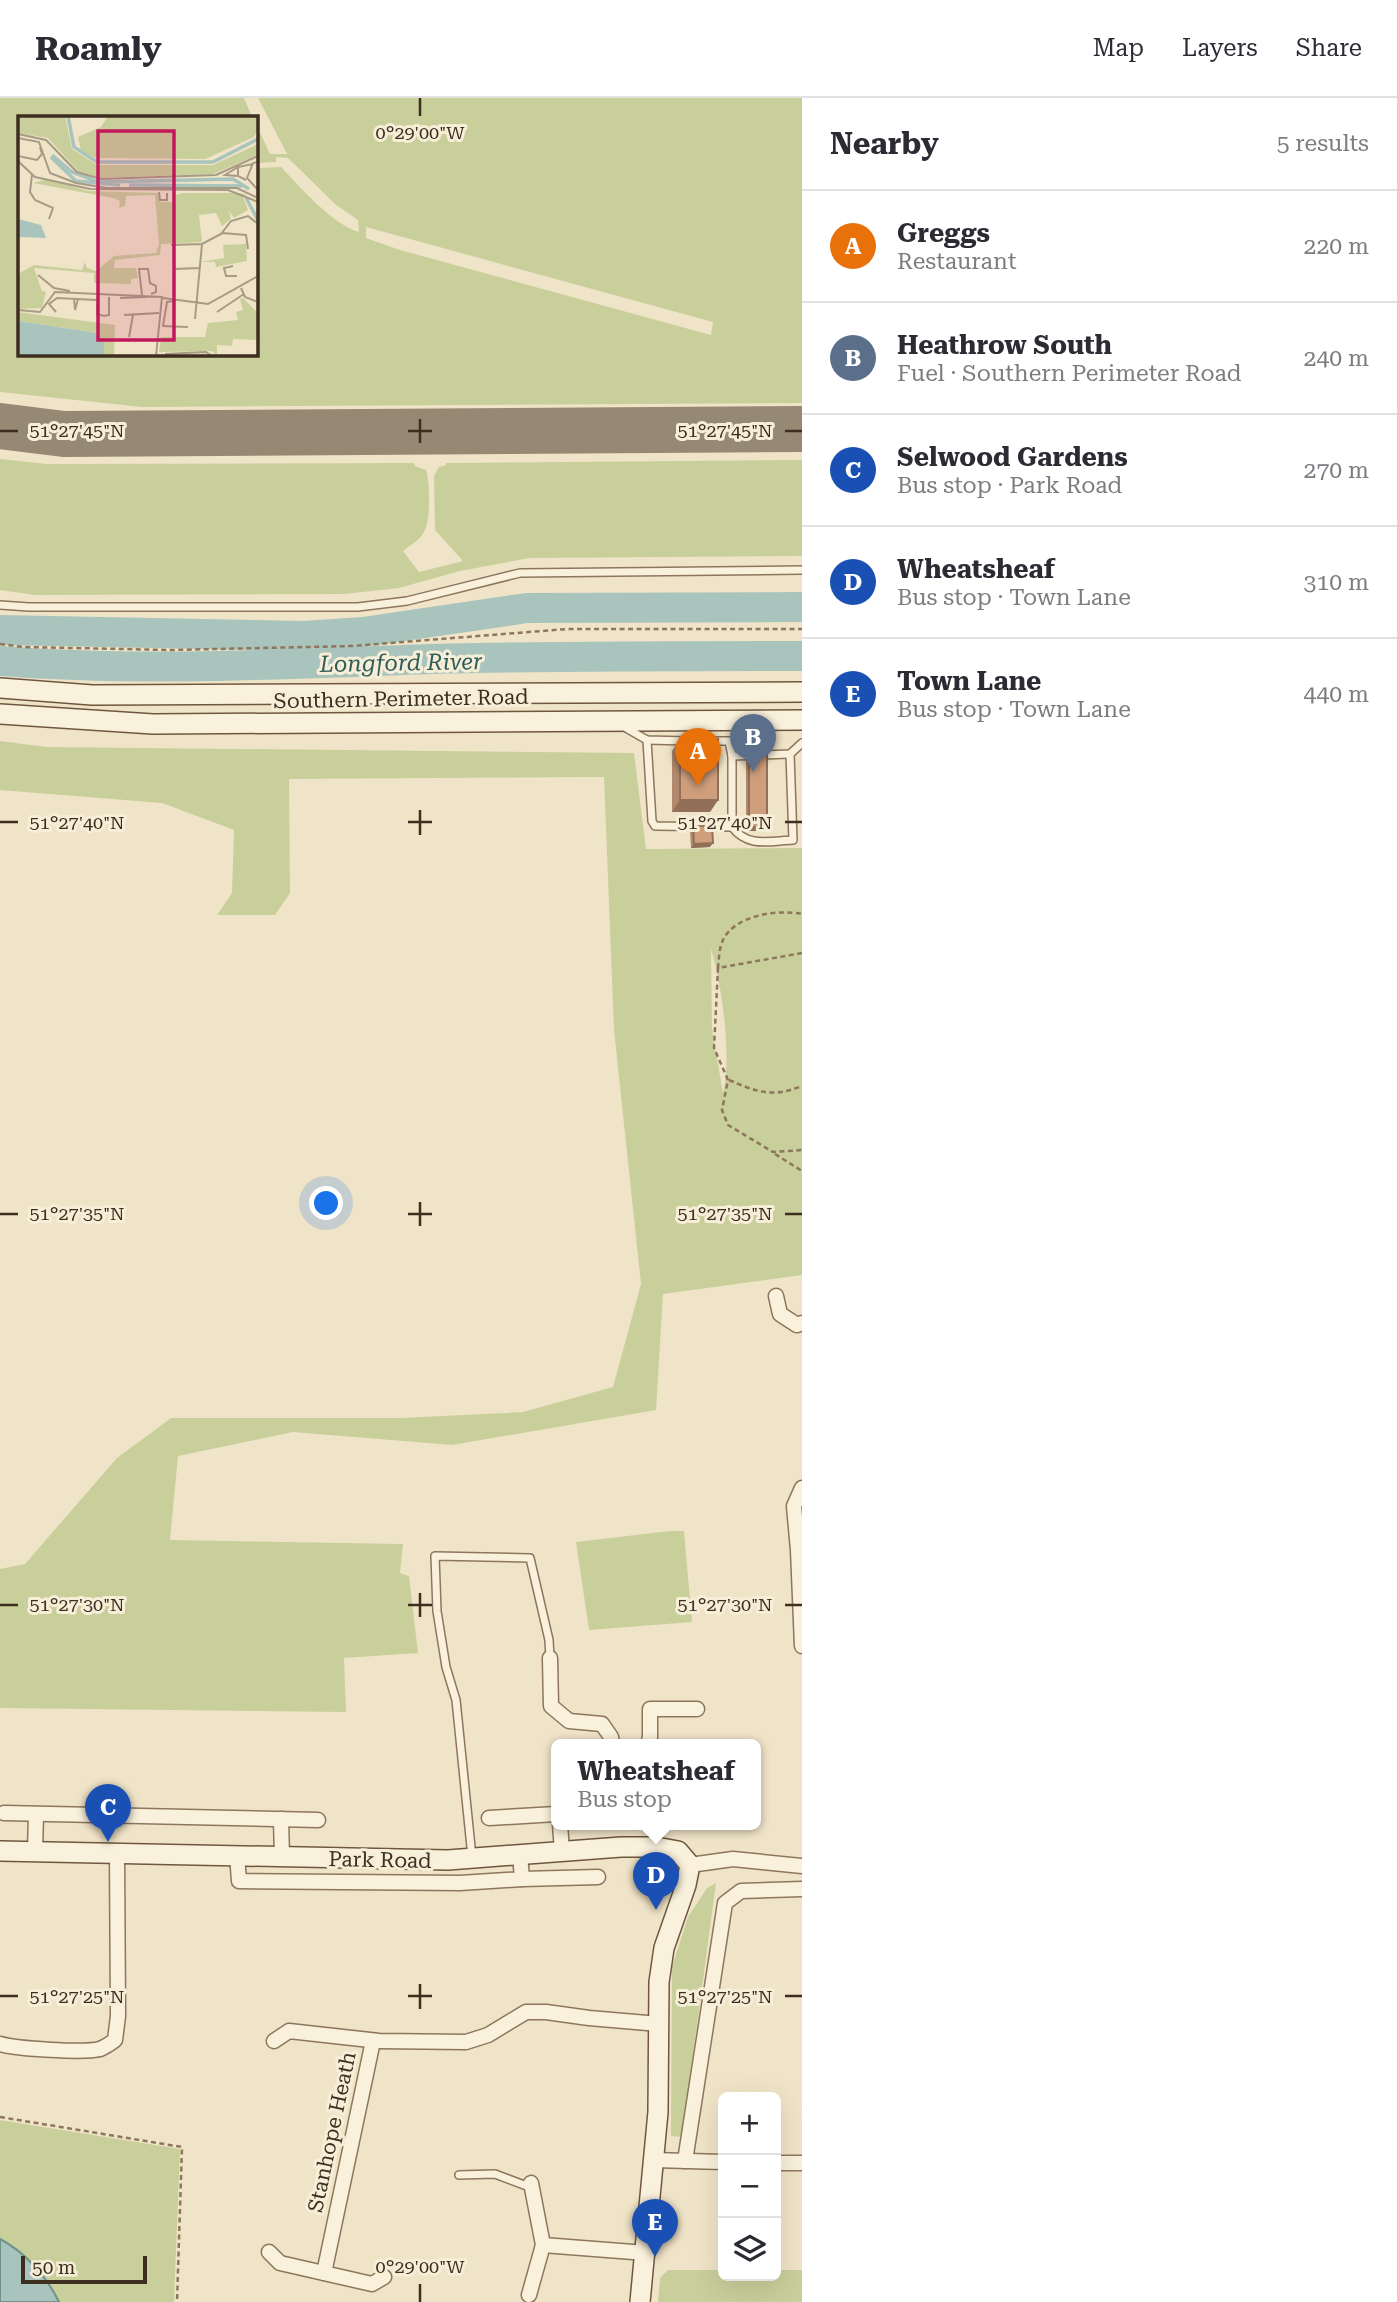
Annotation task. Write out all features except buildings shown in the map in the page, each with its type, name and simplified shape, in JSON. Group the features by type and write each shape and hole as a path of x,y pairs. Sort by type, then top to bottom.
{"street":[{"name":"Southern Perimeter Road","path":"0,688 92,695 802,692"},
{"name":"Southern Perimeter Road","path":"0,715 166,724 802,720"},
{"path":"776,1296 780,1314 797,1325 802,1323"},
{"path":"802,1488 794,1506 800,1550 802,1646"},
{"path":"551,1658 551,1706 569,1721 602,1724 611,1739"},
{"path":"649,1739 650,1709 697,1709"},
{"name":"Park Road","path":"5,1813 318,1820"},
{"path":"35,1852 36,1814"},
{"path":"489,1818 551,1814"},
{"path":"281,1819 282,1857"},
{"path":"560,1830 562,1851"},
{"name":"Park Road","path":"0,1851 448,1860 656,1847 678,1851 690,1865"},
{"path":"0,2045 101,2049 115,2040 118,2016 117,1853"},
{"path":"520,1854 522,1878 598,1877"},
{"name":"Park Road","path":"237,1855 239,1881 460,1883 522,1878"},
{"path":"640,2302 658,2112 659,1983 664,1948 686,1885 690,1865 733,1859 802,1866"},
{"path":"685,2161 725,1903 741,1891 802,1889"},
{"name":"Stanhope Heath","path":"324,2273 373,2040 466,2042 488,2035 526,2011 659,2024"},
{"path":"274,2041 289,2031 373,2040"},
{"path":"654,2160 718,2162"},
{"path":"781,2163 802,2163"},
{"path":"529,2295 543,2245 532,2186"},
{"path":"543,2245 646,2253"},
{"path":"269,2252 280,2263 372,2284 384,2277"}],"lane":[{"path":"0,604 29,607 358,607 407,601 520,572 802,570"},
{"path":"602,720 632,730 647,740 729,741 733,756 732,827 747,841 793,840 790,754"},
{"path":"647,740 652,821 655,826 732,827"},
{"path":"733,756 790,754 802,743"},
{"path":"472,1858 457,1700 446,1667 437,1611 435,1556 530,1558 551,1658"},
{"path":"459,2175 495,2174 532,2186"}],"path":[{"path":"0,644 23,648 171,650 352,646 567,629 802,629"},
{"path":"802,914 788,911 746,918 723,939 718,968 714,1048 728,1080 722,1110 728,1125 802,1171"},
{"path":"718,968 802,953"},
{"path":"728,1080 760,1093 787,1092 802,1086"},
{"path":"773,1152 801,1150"},
{"path":"0,2118 182,2147 177,2302"}],"green space":[{"path":"0,98 244,98 252,116 18,116 18,355 257,355 257,168 281,167 328,214 359,232 358,220 335,204 288,158 276,157 276,162 257,163 257,126 270,154 287,154 258,98 802,98 802,403 142,407 0,392","holes":["366,227 713,322 711,335 400,250 366,238"]},
{"path":"0,459 47,464 414,463 426,470 429,492 428,519 422,535 403,551 419,572 463,561 435,530 434,476 439,467 446,463 802,460 802,556 530,558 460,571 399,588 345,594 35,595 0,590"},
{"path":"0,741 46,747 634,753 646,849 802,848 802,1275 663,1294 656,1410 452,1445 293,1432 178,1456 170,1540 403,1544 400,1573 409,1576 418,1653 344,1658 346,1712 0,1708 0,1569 25,1564 117,1458 171,1418 400,1418 523,1412 613,1387 641,1284 614,1030 604,777 289,779 290,893 275,915 217,915 232,893 234,830 162,803 0,790","holes":["711,949 726,1041 726,1078 723,1093 712,1029"]},
{"path":"684,1531 692,1622 589,1630 576,1542"},
{"path":"716,1883 682,2137 671,2136 672,1967 688,1917 707,1888"},
{"path":"0,2120 180,2149 174,2302 59,2302 48,2283 0,2239"},
{"path":"668,2270 718,2270 718,2281 781,2281 781,2270 802,2270 802,2302 658,2302 660,2278"}],"water":[{"path":"0,2239 34,2266 59,2302 0,2302"}],"waterway":[{"path":"0,630 304,636 363,632 527,608 802,607"},
{"name":"Longford River","path":"0,661 161,667 476,658 802,656"}],"taxiway":[{"path":"0,426 64,434 802,429"}],"place":[{"name":"Heathrow South","path":"753,772"},
{"name":"Greggs","path":"698,786"},
{"name":"Selwood Gardens","path":"108,1842"},
{"name":"Wheatsheaf","path":"656,1910"},
{"name":"Town Lane","path":"655,2257"}]}
